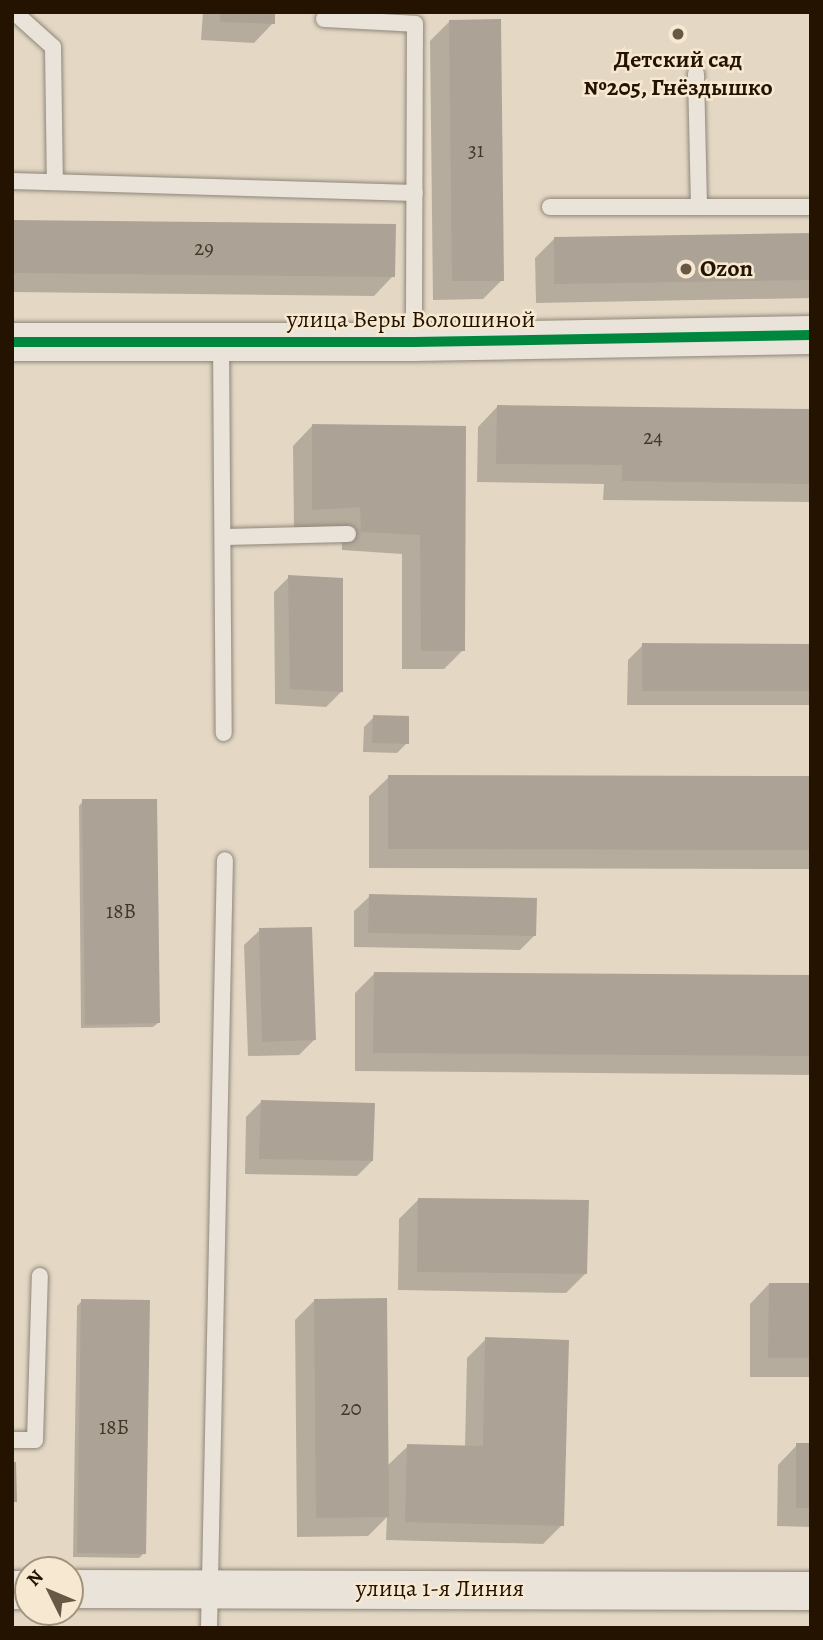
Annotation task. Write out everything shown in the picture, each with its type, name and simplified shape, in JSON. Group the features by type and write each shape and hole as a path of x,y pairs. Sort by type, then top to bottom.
{"street":[{"name":"улица Веры Волошиной","path":"12,342 414,342 811,335"},
{"name":"улица 1-я Линия","path":"84,1589 811,1591"}],"lane":[{"path":"13,12 53,47 55,182"},
{"path":"324,19 415,24 414,342"},
{"path":"696,74 699,207"},
{"path":"12,181 415,193"},
{"path":"550,207 811,207"},
{"path":"221,342 224,733"},
{"path":"224,537 348,534"},
{"path":"209,1628 225,860"},
{"path":"12,1440 35,1440 40,1276"}],"building":[{"path":"220,12 275,12 275,24 220,22"},
{"path":"501,19 504,281 452,281 449,20"},
{"path":"12,220 396,224 395,277 12,273"},
{"path":"811,233 811,280 554,284 554,237"},
{"path":"497,405 811,409 811,484 622,481 622,465 496,464"},
{"path":"312,424 466,426 465,651 421,651 420,535 361,532 360,507 312,510"},
{"path":"288,575 343,578 343,692 290,689"},
{"path":"642,643 811,644 811,691 642,691"},
{"path":"373,715 409,716 409,744 372,743"},
{"path":"388,775 811,776 811,850 388,849"},
{"path":"82,799 157,799 160,1023 85,1025"},
{"path":"369,894 537,898 536,936 368,933"},
{"path":"312,927 316,1040 262,1042 259,928"},
{"path":"374,972 811,975 811,1056 373,1053"},
{"path":"261,1100 375,1103 373,1161 259,1159"},
{"path":"418,1198 589,1200 587,1274 417,1272"},
{"path":"769,1283 811,1283 811,1358 768,1358"},
{"path":"387,1298 389,1517 316,1518 314,1299"},
{"path":"81,1299 150,1300 146,1554 77,1553"},
{"path":"485,1337 569,1340 564,1526 405,1522 407,1444 483,1446"},
{"path":"796,1443 811,1443 811,1508 796,1508"},
{"path":"12,1462 16,1462 17,1502 12,1502"}],"cycle path":[{"path":"12,342 414,342 811,335"}],"place":[{"name":"Детский сад №205, Гнёздышко","path":"678,34"},
{"name":"Ozon","path":"686,269"}]}
